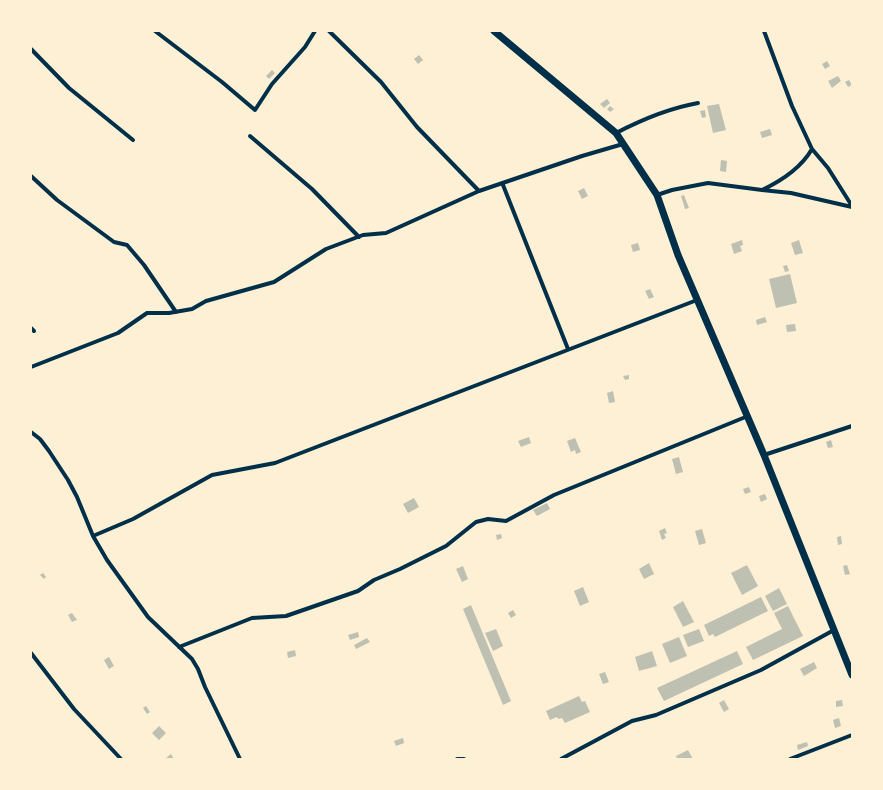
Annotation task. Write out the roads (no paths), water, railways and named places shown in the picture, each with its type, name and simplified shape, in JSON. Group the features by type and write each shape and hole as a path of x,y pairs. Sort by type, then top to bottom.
{"main road":[{"path":"494,31 616,133 657,195 678,255 748,416 852,675"}],"street":[{"path":"155,31 222,82 255,110 272,84 305,47 315,31"},
{"path":"329,31 381,82 417,127 480,192"},
{"path":"764,31 792,106 812,149 828,168 852,207"},
{"path":"31,49 69,88 133,140"},
{"path":"616,133 632,125 686,105 698,103"},
{"path":"250,136 312,189 359,237"},
{"path":"31,367 118,333 147,314 176,312 192,309 206,301 274,282 326,250 359,237 386,233 480,192 582,156 624,144"},
{"path":"762,190 799,166 812,149"},
{"path":"31,176 56,200 114,242 127,245 144,264 176,312"},
{"path":"657,195 672,190 708,183 791,193 852,207"},
{"path":"503,185 568,349"},
{"path":"93,536 133,519 212,476 275,463 697,300"},
{"path":"179,647 252,618 286,616 358,591 374,580 446,546 476,522 488,520 506,521 554,495 748,416"},
{"path":"764,455 852,426"},
{"path":"31,432 40,439 68,480 77,497 93,536 107,560 148,618 192,659 240,759"},
{"path":"561,759 632,721 662,712 761,670 834,630"},
{"path":"31,653 74,709 121,759"},
{"path":"790,759 852,735"},
{"path":"457,759 464,759"}]}
